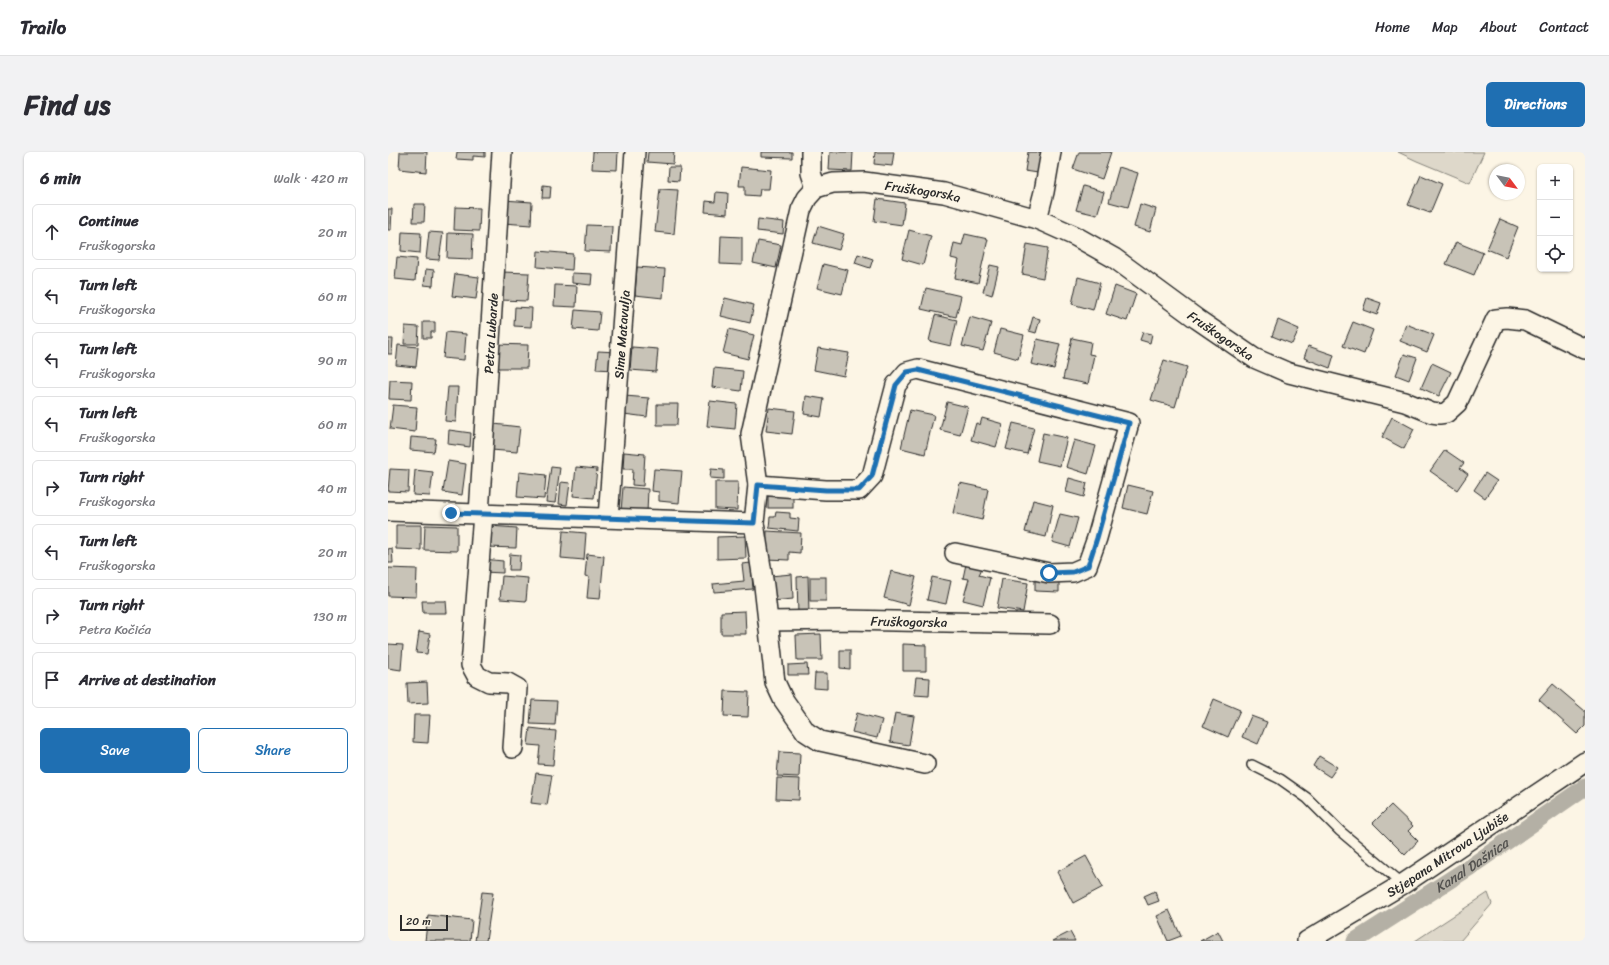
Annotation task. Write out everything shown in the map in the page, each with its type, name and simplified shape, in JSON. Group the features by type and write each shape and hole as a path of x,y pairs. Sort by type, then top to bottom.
{"street":[{"name":"Petra Lubarde","path":"502,152 471,665 476,676 489,682 508,683 517,688 513,748"},
{"name":"Sime Matavulja","path":"608,518 635,152"},
{"path":"811,152 811,173 816,188 807,198 801,210 751,434 758,485 754,523 775,682 783,699 806,732 820,742 925,764"},
{"path":"1037,219 1044,192 1050,152"},
{"name":"Fruškogorska","path":"816,188 833,183 864,182 944,193 1037,219 1075,236 1114,258 1197,319 1254,358 1289,373 1405,402 1432,413 1446,413 1456,403 1496,319 1508,318 1525,320 1585,349"},
{"path":"758,485 826,490 859,490 872,476 896,385 907,372 918,370 1129,423 1088,566 1073,572 1049,573 955,553"},
{"path":"388,511 754,523"},
{"name":"Fruškogorska","path":"768,621 844,620 1050,624"},
{"name":"Stjepana Mitrova Ljubiše","path":"1307,941 1403,884 1585,762"}],"lane":[{"path":"1252,765 1280,779 1307,798 1340,831 1403,884"}],"shaded area":[{"path":"1398,152 1484,152 1470,183"},
{"path":"1488,893 1492,904 1460,941 1415,941"}],"building":[{"path":"400,152 427,152 426,172 399,169"},
{"path":"457,152 485,152 485,157 473,156 473,160 456,159"},
{"path":"593,152 618,152 617,170 592,169"},
{"path":"648,152 674,152 673,164 647,162"},
{"path":"761,152 792,152 792,158 761,157"},
{"path":"830,152 853,152 852,171 829,170"},
{"path":"875,152 894,152 892,166 874,164"},
{"path":"1028,152 1042,152 1038,173 1025,171"},
{"path":"1079,152 1111,152 1102,179 1073,169"},
{"path":"669,167 680,167 679,181 668,180"},
{"path":"741,167 771,170 769,189 760,189 759,196 745,195 745,186 739,186"},
{"path":"1119,167 1138,173 1128,207 1109,202"},
{"path":"1421,175 1442,184 1430,213 1408,205"},
{"path":"543,185 551,186 550,198 542,198"},
{"path":"1083,186 1104,192 1097,215 1076,210"},
{"path":"660,189 678,190 674,234 655,232"},
{"path":"716,192 728,193 727,214 705,212 706,201 715,202"},
{"path":"877,199 905,203 902,225 874,221"},
{"path":"504,200 532,202 531,225 503,223"},
{"path":"414,204 425,204 424,222 413,222"},
{"path":"1140,204 1156,209 1150,232 1134,227"},
{"path":"455,207 480,208 479,231 454,230"},
{"path":"388,209 392,209 391,230 388,230"},
{"path":"758,219 784,222 783,234 757,231"},
{"path":"1500,219 1518,227 1506,257 1487,249"},
{"path":"587,225 612,226 611,252 585,251"},
{"path":"818,226 844,234 839,250 813,243"},
{"path":"909,230 931,236 923,265 902,259"},
{"path":"402,232 421,233 420,253 401,251"},
{"path":"429,232 443,233 439,260 426,259"},
{"path":"448,233 473,234 472,259 447,258"},
{"path":"965,234 988,239 978,283 955,278 959,260 951,258 954,243 962,245"},
{"path":"721,236 742,237 742,265 720,264"},
{"path":"758,241 781,245 776,268 753,263"},
{"path":"1456,242 1483,253 1474,275 1446,264"},
{"path":"1027,244 1048,248 1043,278 1022,274"},
{"path":"538,251 573,254 572,270 537,267"},
{"path":"858,254 873,259 870,268 855,263"},
{"path":"397,257 417,259 415,281 395,279"},
{"path":"823,264 848,270 842,294 817,288"},
{"path":"990,265 999,267 992,295 983,292"},
{"path":"637,267 665,269 663,298 635,295"},
{"path":"426,269 434,270 433,286 424,285"},
{"path":"502,272 529,273 527,301 500,300"},
{"path":"572,273 592,274 591,285 572,283"},
{"path":"455,274 479,277 476,299 452,296"},
{"path":"1078,277 1100,283 1093,310 1072,304"},
{"path":"555,285 577,286 576,307 554,306"},
{"path":"1115,286 1136,294 1127,321 1106,314"},
{"path":"926,288 961,296 956,317 921,309"},
{"path":"725,298 754,305 750,323 721,316"},
{"path":"1367,298 1381,303 1377,315 1363,310"},
{"path":"515,307 532,308 531,327 514,326"},
{"path":"575,310 600,312 598,331 573,329"},
{"path":"935,315 957,320 951,346 929,341"},
{"path":"970,317 991,323 983,351 962,346"},
{"path":"1033,317 1040,319 1036,333 1029,331"},
{"path":"1278,320 1299,329 1292,344 1272,336"},
{"path":"423,322 435,322 435,332 431,332 431,338 423,338"},
{"path":"1353,322 1373,330 1364,354 1343,346"},
{"path":"1406,324 1434,335 1427,352 1400,341"},
{"path":"405,326 419,327 418,344 404,344"},
{"path":"729,329 754,335 748,359 723,353"},
{"path":"1000,329 1024,335 1018,359 994,352"},
{"path":"446,332 466,334 464,360 443,358"},
{"path":"1143,332 1152,334 1150,343 1140,340"},
{"path":"1072,338 1091,342 1089,354 1094,355 1088,384 1063,379"},
{"path":"388,339 393,339 392,354 388,354"},
{"path":"1037,339 1060,344 1054,369 1031,364"},
{"path":"496,344 528,345 527,368 496,368"},
{"path":"398,345 418,347 416,367 396,365"},
{"path":"1308,346 1334,355 1330,368 1304,358"},
{"path":"632,347 658,349 656,372 630,370"},
{"path":"818,348 849,353 844,376 814,370"},
{"path":"598,351 616,352 614,370 596,369"},
{"path":"1404,354 1417,358 1409,380 1396,375"},
{"path":"1164,360 1187,367 1175,407 1151,400"},
{"path":"1432,363 1451,372 1439,396 1421,388"},
{"path":"714,368 743,371 741,391 712,387"},
{"path":"390,380 412,381 411,400 389,399"},
{"path":"448,387 458,387 456,422 445,421"},
{"path":"625,396 649,398 647,417 624,414"},
{"path":"806,396 824,399 821,417 804,414"},
{"path":"710,401 737,404 735,429 707,426"},
{"path":"947,402 968,407 960,435 940,430"},
{"path":"657,404 678,404 677,425 657,425"},
{"path":"393,405 417,407 415,432 390,429"},
{"path":"769,408 795,411 792,434 766,431"},
{"path":"910,410 934,415 925,454 901,448"},
{"path":"1392,417 1414,429 1404,449 1382,437"},
{"path":"982,418 1003,424 996,447 971,440 976,423 980,425"},
{"path":"1013,423 1034,428 1027,454 1006,449"},
{"path":"494,424 520,427 517,452 491,450"},
{"path":"449,430 471,433 470,447 448,444"},
{"path":"1043,433 1067,438 1060,466 1037,461"},
{"path":"411,437 436,439 434,452 410,450"},
{"path":"1074,440 1096,446 1088,474 1066,467"},
{"path":"1445,450 1464,463 1460,468 1468,474 1457,490 1430,471"},
{"path":"624,452 645,454 643,486 632,485 633,469 623,469"},
{"path":"448,461 466,464 462,495 443,492"},
{"path":"551,467 560,468 555,503 546,502"},
{"path":"576,467 597,469 594,498 573,496"},
{"path":"390,469 409,470 408,492 388,491"},
{"path":"654,469 682,471 679,503 659,501 659,492 652,491"},
{"path":"711,469 724,470 724,479 710,478"},
{"path":"415,470 433,472 430,496 413,495"},
{"path":"519,472 546,475 544,499 517,497"},
{"path":"1485,473 1497,481 1485,498 1474,490"},
{"path":"1069,478 1087,483 1084,497 1066,492"},
{"path":"561,482 570,483 567,505 559,504"},
{"path":"715,482 738,482 737,510 715,509"},
{"path":"960,483 988,489 982,520 953,513"},
{"path":"1128,485 1153,491 1147,514 1123,508"},
{"path":"623,487 648,489 647,513 621,511"},
{"path":"768,496 793,496 793,508 768,508"},
{"path":"1033,500 1053,505 1046,537 1025,532"},
{"path":"776,512 790,513 790,518 799,519 798,531 769,528 770,517 775,517"},
{"path":"1060,514 1078,518 1070,547 1052,542"},
{"path":"396,525 421,525 421,550 396,549"},
{"path":"425,525 457,526 457,551 424,550"},
{"path":"489,526 517,528 516,548 487,547"},
{"path":"563,531 586,533 584,560 561,558"},
{"path":"767,531 801,533 800,553 789,552 789,560 766,559"},
{"path":"745,536 746,558 717,559 717,537"},
{"path":"392,548 393,563 388,563 388,549"},
{"path":"510,554 520,555 519,570 509,570"},
{"path":"587,554 604,556 600,599 587,598 589,577 585,576"},
{"path":"483,559 503,561 503,573 483,572"},
{"path":"751,563 753,589 714,592 713,584 744,581 742,564"},
{"path":"966,564 982,568 979,575 990,578 983,605 963,600 969,579 963,578"},
{"path":"388,568 417,569 416,597 388,596"},
{"path":"891,571 916,577 909,605 884,598"},
{"path":"792,574 793,599 772,601 770,576"},
{"path":"502,576 528,578 526,601 500,599"},
{"path":"808,576 809,614 798,615 797,577"},
{"path":"810,577 826,577 826,601 810,601"},
{"path":"932,577 951,581 946,604 927,600"},
{"path":"1035,577 1059,577 1059,592 1035,591"},
{"path":"1002,579 1028,583 1023,612 997,608"},
{"path":"422,601 446,601 447,613 423,613"},
{"path":"745,611 746,634 721,634 721,612"},
{"path":"419,632 430,634 427,654 416,653"},
{"path":"821,634 822,660 797,660 796,635"},
{"path":"388,644 403,645 401,670 388,668"},
{"path":"903,644 926,645 926,671 903,671"},
{"path":"840,650 850,650 850,669 840,668"},
{"path":"807,664 808,675 788,675 788,665"},
{"path":"815,673 827,673 827,689 814,688"},
{"path":"916,677 930,678 929,696 914,695"},
{"path":"427,682 428,703 408,704 407,683"},
{"path":"1553,684 1585,711 1585,726 1577,734 1539,700"},
{"path":"725,691 749,692 748,717 724,716"},
{"path":"1214,699 1240,710 1228,737 1203,726"},
{"path":"532,700 557,701 555,725 530,724"},
{"path":"857,713 882,720 877,738 852,732"},
{"path":"895,713 914,716 909,745 890,742"},
{"path":"414,715 430,715 428,743 413,742"},
{"path":"1251,716 1267,722 1258,744 1242,737"},
{"path":"530,728 556,731 553,765 538,764 540,746 528,745"},
{"path":"779,752 800,753 799,777 777,776"},
{"path":"1319,756 1337,767 1330,777 1313,766"},
{"path":"536,773 552,775 547,805 531,803"},
{"path":"777,778 800,779 799,800 776,799"},
{"path":"1391,805 1413,826 1408,831 1418,841 1405,855 1373,823"},
{"path":"1086,856 1103,887 1073,903 1057,872"},
{"path":"1155,891 1159,901 1148,905 1144,896"},
{"path":"482,892 493,893 486,941 475,941"},
{"path":"1169,910 1181,936 1168,941 1157,916"},
{"path":"428,915 472,920 470,941 425,941"},
{"path":"1218,931 1223,941 1200,941"},
{"path":"1070,932 1075,941 1052,941"}],"waterway":[{"name":"Kanal Dašnica","path":"1355,941 1470,867 1585,787"}],"route":[{"path":"451,513 754,523 758,485 826,490 859,490 872,476 896,385 907,372 918,370 1129,423 1088,566 1073,572 1049,573"}]}
